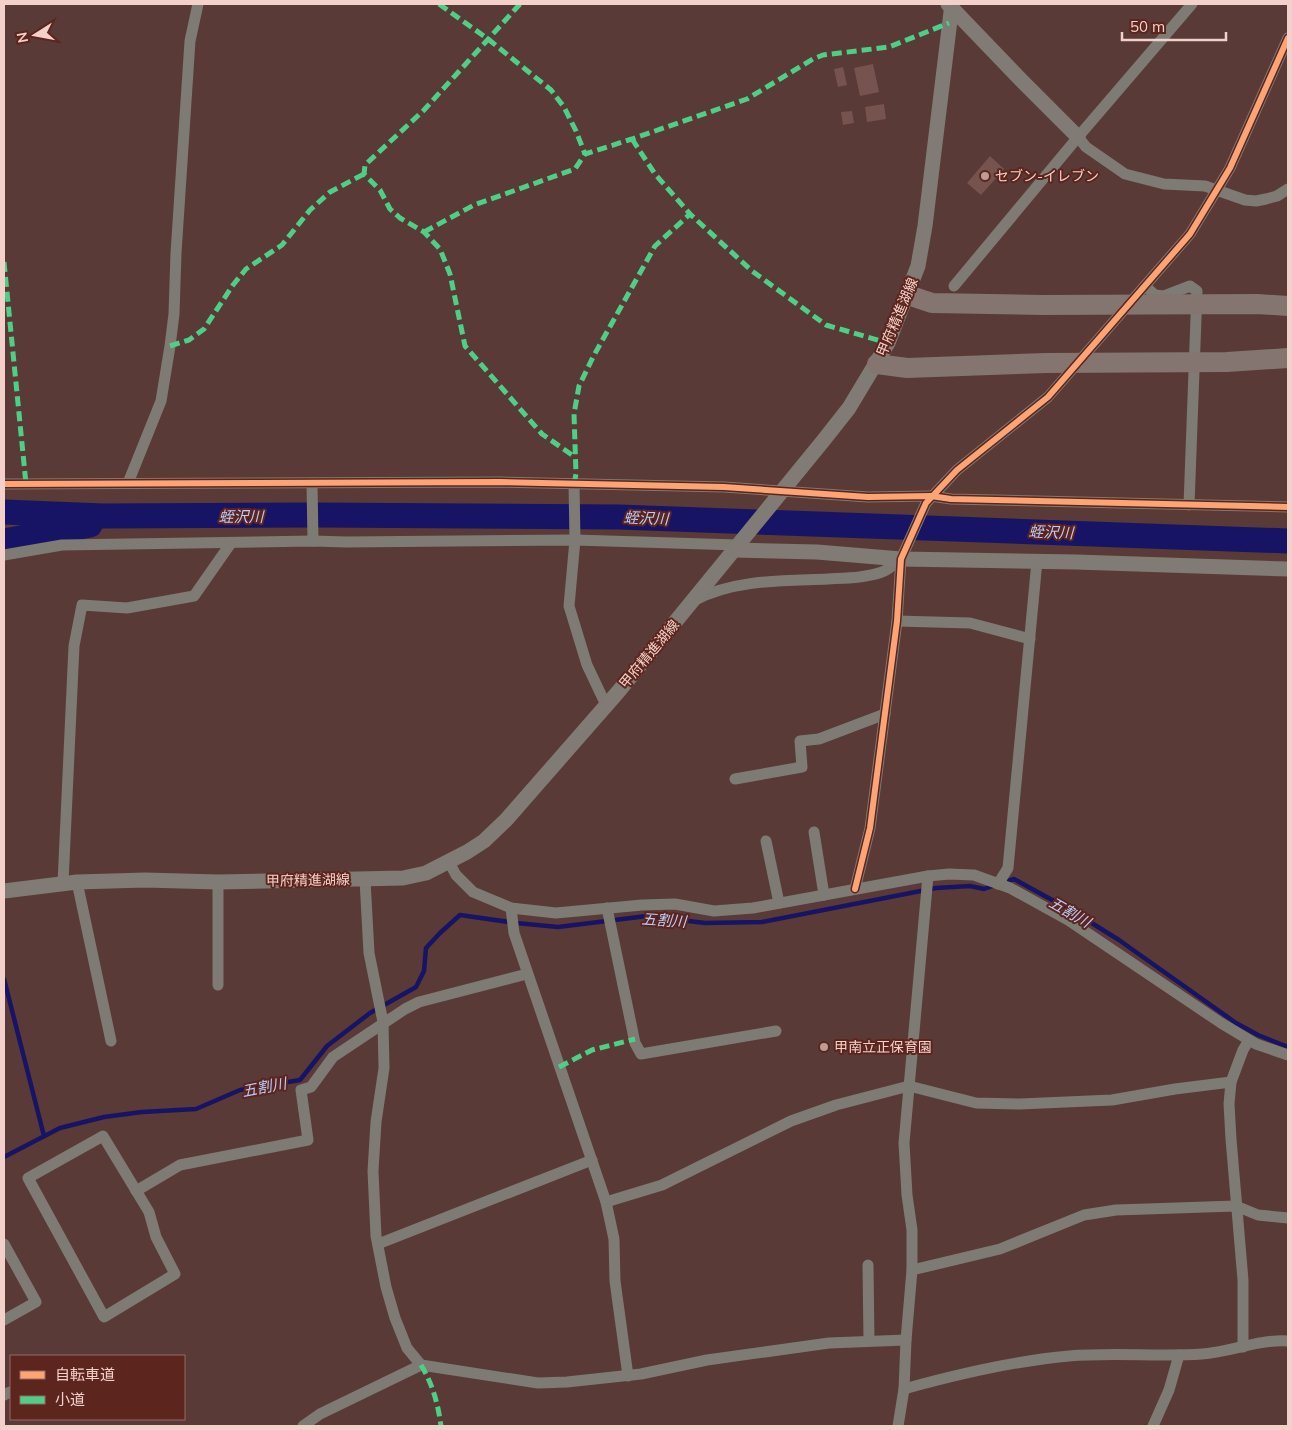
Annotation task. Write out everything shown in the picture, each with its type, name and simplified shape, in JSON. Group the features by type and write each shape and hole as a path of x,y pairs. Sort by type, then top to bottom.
{"highway":[{"path":"908,295 932,303 1043,305 1257,304 1288,306"},
{"path":"877,364 907,368 1046,363 1227,362 1288,358"}],"main road":[{"path":"950,5 1078,137"},
{"name":"甲府精進湖線","path":"4,891 70,883 145,880 218,882 403,878 426,872 449,862 484,841 506,820 693,601 849,408 877,364 888,343 918,266 925,226 950,5"},
{"path":"738,546 818,552 1288,569"}],"street":[{"path":"128,483 161,401 170,346 174,314 176,253 190,41 198,4"},
{"path":"954,286 1192,4"},
{"path":"855,889 870,828 897,621 903,555 928,500 957,470 1048,397 1190,234 1230,168 1288,38"},
{"path":"1078,137 1086,147 1125,174 1164,184 1205,186 1245,200 1256,201 1277,196 1288,189"},
{"path":"1145,286 1155,295 1164,296 1190,286 1198,291 1189,505"},
{"path":"4,484 128,483 312,488 500,482 574,487 724,487 780,494 928,500 1288,507"},
{"path":"574,487 575,538 569,606 588,665 606,705"},
{"path":"312,488 313,538"},
{"path":"4,555 62,545 231,543 313,538 346,542 575,538 738,546"},
{"path":"111,1041 70,883 74,646 82,605 127,608 194,596 231,543"},
{"path":"693,601 708,593 733,586 764,582 858,578 884,572 903,555"},
{"path":"998,884 1008,868 1037,561"},
{"path":"897,621 970,623 1030,639"},
{"path":"735,779 802,766 800,741 819,739 885,714"},
{"path":"814,832 824,895"},
{"path":"766,841 779,903"},
{"path":"449,862 456,876 473,892 511,908 556,913 675,904 714,911 753,908 928,876 949,874 974,875 1010,888 1068,920 1221,1023 1256,1044 1288,1055"},
{"path":"898,1426 904,1390 912,1270 912,1230 907,1194 904,1143 928,876"},
{"path":"365,880 369,953 383,1022 384,1068 376,1122 373,1172 378,1244 394,1318 408,1348 421,1365"},
{"path":"218,882 218,985"},
{"path":"511,908 514,933 606,1202 614,1239 615,1281 628,1376"},
{"path":"607,908 636,1043 641,1054 776,1031"},
{"path":"136,1191 180,1165 308,1140 301,1090 311,1087 333,1057 383,1022 419,1002 528,974"},
{"path":"1243,1347 1243,1280 1229,1104 1231,1082 1243,1050 1249,1040"},
{"path":"606,1202 662,1184 791,1121 836,1106 909,1086 976,1103 1020,1104 1112,1100 1231,1082"},
{"path":"104,1136 136,1191 149,1212 156,1237 175,1274 104,1317 28,1178 104,1136"},
{"path":"378,1244 592,1160"},
{"path":"912,1270 1000,1249 1084,1215 1116,1210 1236,1206 1258,1215 1288,1218"},
{"path":"4,1244 36,1302 4,1320"},
{"path":"868,1265 868,1341"},
{"path":"303,1426 320,1414 421,1365 538,1383 567,1382 628,1376 745,1354 842,1342 906,1340"},
{"path":"904,1390 950,1376 1069,1356 1213,1354 1261,1342 1288,1341"},
{"path":"1153,1426 1169,1390 1179,1355"}],"building":[{"path":"873,64 879,92 860,96 854,68"},
{"path":"843,67 847,85 838,87 834,69"},
{"path":"884,104 886,119 867,122 865,107"},
{"path":"852,111 854,123 843,125 841,112"},
{"name":"セブン-イレブン","path":"990,156 1004,169 981,195 967,183"}],"waterway":[{"name":"蛭沢川","path":"4,512 103,516 619,517 1288,541"},
{"path":"4,541 90,525"},
{"name":"五割川","path":"1002,883 1014,879 1074,912 1119,940 1236,1023 1258,1035 1288,1047"},
{"name":"五割川","path":"4,1157 60,1128 104,1117 142,1112 196,1109 240,1090 300,1080 327,1046 370,1013 416,987 424,971 426,948 460,915 558,927 647,916 705,923 762,922 936,888 970,886 984,889 995,885"},
{"name":"五割川","path":"4,979 44,1136"}],"marked path":[{"path":"439,4 488,39 551,90 564,107 585,154"},
{"path":"520,4 424,110 365,165 364,174 380,190 390,209 400,218 424,232 440,249 450,274 465,346 542,434 575,457"},
{"path":"424,232 474,205 575,169 585,154 747,99 813,59 823,55 889,47 949,23"},
{"path":"632,139 655,174 690,214 752,271 826,325 888,343"},
{"path":"170,346 189,340 204,329 246,269 282,245 310,210 330,192 364,174"},
{"path":"574,484 576,474 574,414 579,386 593,357 655,246 690,214"},
{"path":"4,262 26,484"},
{"path":"559,1067 592,1050 635,1039"},
{"path":"421,1365 434,1395 441,1426"}],"cycle path":[{"path":"855,889 870,828 897,621 901,559 926,503 957,470 1048,397 1190,234 1230,168 1288,38"},
{"path":"4,484 500,482 724,487 868,497 931,496 951,499 1288,507"}],"place":[{"name":"セブン-イレブン","path":"985,176"},
{"name":"甲南立正保育園","path":"824,1047"}]}
